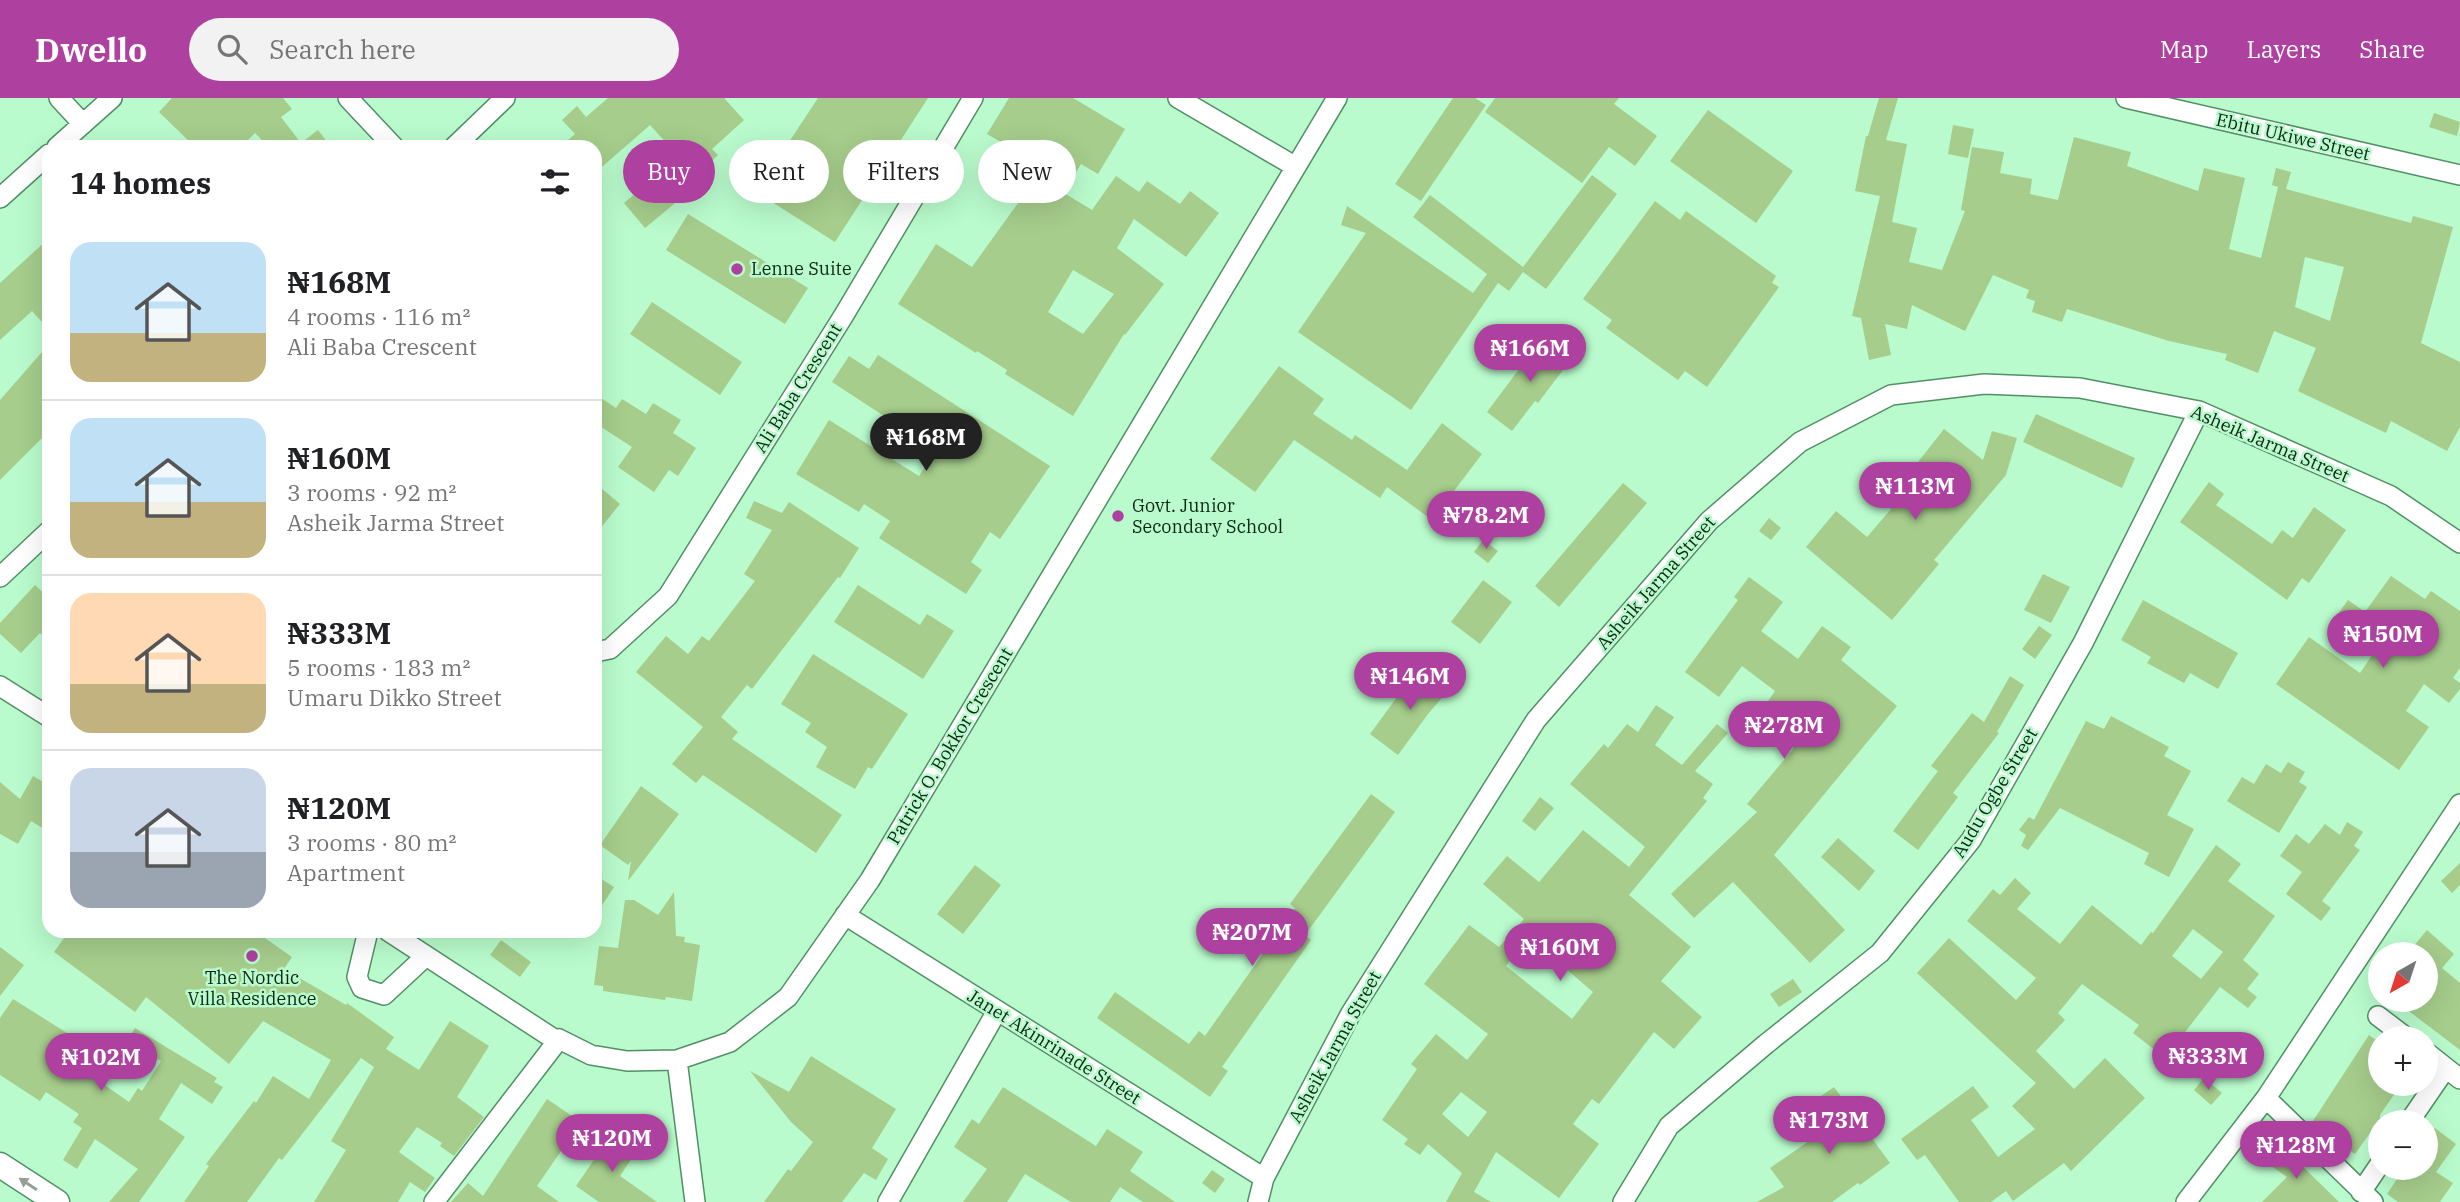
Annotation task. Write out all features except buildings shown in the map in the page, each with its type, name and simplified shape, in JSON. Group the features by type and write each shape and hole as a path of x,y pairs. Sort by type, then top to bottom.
{"street":[{"path":"59,98 83,124"},
{"path":"65,140 112,98"},
{"path":"348,98 387,140"},
{"path":"461,140 505,98"},
{"name":"Ali Baba Crescent","path":"602,651 610,649 668,596 844,315 974,98"},
{"path":"1178,98 1296,167"},
{"name":"Patrick O. Bokkor Crescent","path":"399,938 557,1041 559,1039 591,1055 627,1061 677,1060 730,1042 788,998 877,868 1337,98"},
{"name":"Ebitu Ukiwe Street","path":"2126,98 2460,175"},
{"path":"0,198 42,160"},
{"name":"Asheik Jarma Street","path":"1258,1202 1264,1178 1351,1013 1536,720 1709,521 1800,442 1891,395 1984,384 2081,388 2199,411 2391,496 2460,543"},
{"name":"Audu Ogbe Street","path":"1623,1202 1669,1126 1880,953 1971,840 2083,643 2199,411"},
{"path":"0,577 42,538"},
{"path":"0,686 42,713"},
{"path":"2193,1200 2266,1098 2460,804"},
{"name":"Janet Akinrinade Street","path":"845,915 1264,1178"},
{"path":"366,938 357,977 362,988 384,995 426,956"},
{"path":"888,1202 998,1011"},
{"path":"2378,1016 2391,1026"},
{"path":"434,1202 559,1039"},
{"path":"677,1060 695,1202"},
{"path":"2420,1110 2453,1073 2438,1061"},
{"path":"2266,1098 2367,1197 2374,1180"},
{"path":"0,1166 57,1202"}],"place":[{"name":"Lenne Suite","path":"737,269"},
{"name":"Govt. Junior Secondary School","path":"1118,516"},
{"name":"The Nordic Villa Residence","path":"252,956"}]}
